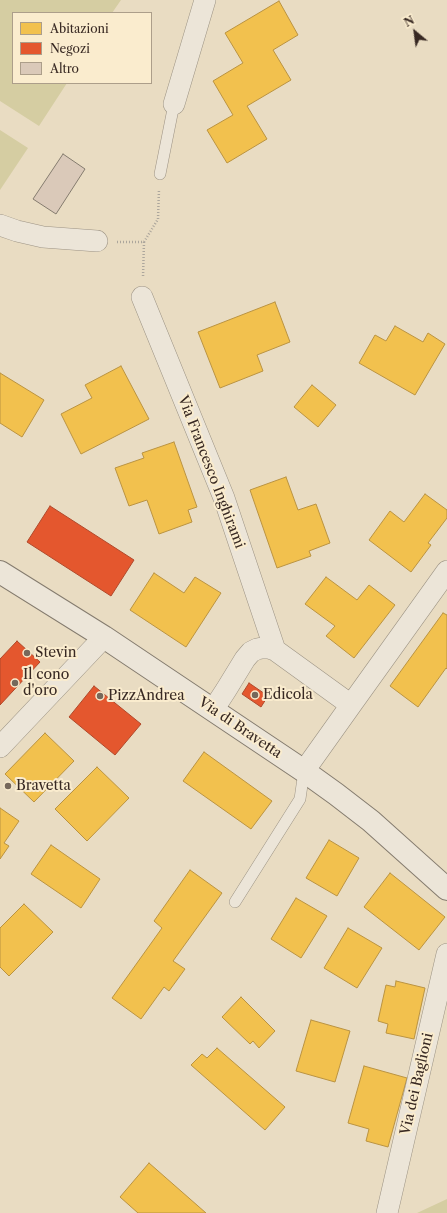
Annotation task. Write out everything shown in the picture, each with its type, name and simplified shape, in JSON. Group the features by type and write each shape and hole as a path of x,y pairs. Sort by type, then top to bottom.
{"main road":[{"name":"Via di Bravetta","path":"0,572 104,637 304,771 371,821 447,889"}],"street":[{"path":"174,104 205,0"},
{"path":"0,225 17,231 43,237 97,241"},
{"name":"Via Francesco Inghirami","path":"142,297 224,498 275,650"},
{"path":"304,771 447,571"},
{"path":"0,747 104,637"},
{"path":"213,710 245,659 251,652 262,648 275,650 351,705"},
{"name":"Via dei Baglioni","path":"387,1213 447,954"}],"lane":[{"path":"160,174 174,104"},
{"path":"235,902 300,799 304,771"}],"path":[{"path":"142,297 144,242 158,219 160,174"},
{"path":"97,241 144,242"}],"shaded area":[{"path":"0,0 121,0 113,12 12,12 12,84 66,84 39,126 0,101"},
{"path":"0,130 28,148 0,190"},
{"path":"447,1199 447,1213 417,1213"}],"building: Abitazioni":[{"path":"279,1 298,35 273,50 291,80 247,106 267,139 227,163 207,130 233,115 213,81 243,63 225,33"},
{"path":"275,302 290,342 257,355 263,371 220,388 198,332"},
{"path":"395,326 423,342 428,333 445,344 415,395 359,363 375,335 386,341"},
{"path":"121,366 149,419 81,454 61,414 92,398 85,385"},
{"path":"0,373 44,400 22,437 0,423"},
{"path":"312,385 336,405 318,427 294,407"},
{"path":"174,442 197,507 188,510 192,522 159,534 147,500 129,506 115,468 144,458 142,453"},
{"path":"286,477 298,510 316,504 330,543 309,551 311,556 277,568 250,490"},
{"path":"425,494 447,510 447,518 428,543 431,545 411,572 369,540 390,511 404,522"},
{"path":"154,573 184,593 195,577 221,593 186,647 130,610"},
{"path":"326,577 357,600 369,585 395,605 354,658 326,636 335,626 305,604"},
{"path":"443,613 447,615 447,669 446,668 418,707 390,686"},
{"path":"45,733 74,761 34,802 5,774"},
{"path":"204,752 272,801 251,829 183,781"},
{"path":"97,767 129,798 87,841 55,809"},
{"path":"0,808 19,821 4,843 9,846 0,859"},
{"path":"329,840 359,858 337,896 306,878"},
{"path":"51,845 100,879 81,908 31,874"},
{"path":"190,870 222,893 173,961 185,969 169,991 164,987 141,1019 112,998 162,928 154,921"},
{"path":"390,873 445,917 419,950 364,907"},
{"path":"296,898 327,916 301,958 271,939"},
{"path":"24,904 53,932 9,976 0,967 0,928"},
{"path":"348,928 382,948 357,988 324,968"},
{"path":"396,981 425,988 414,1039 386,1033 388,1024 378,1021 386,985 395,987"},
{"path":"241,997 275,1031 259,1048 253,1041 250,1044 222,1017"},
{"path":"311,1020 350,1031 335,1082 296,1071"},
{"path":"217,1048 285,1107 265,1130 191,1065 202,1054 207,1058"},
{"path":"364,1066 407,1078 388,1147 366,1141 369,1129 348,1123"},
{"path":"149,1163 206,1213 138,1213 120,1197"}],"building: Negozi":[{"path":"50,506 134,560 111,596 27,542"},
{"path":"17,641 40,662 0,705 0,659"},
{"name":"Edicola","path":"249,683 268,696 261,707 242,694"},
{"path":"94,686 141,724 115,755 69,717"}],"building: Altro":[{"path":"63,154 85,169 56,214 33,199"}],"place":[{"name":"Stevin","path":"27,653"},
{"name":"Il cono d'oro","path":"15,683"},
{"name":"Edicola","path":"255,695"},
{"name":"PizzAndrea","path":"100,696"},
{"name":"Bravetta","path":"8,786"}]}
